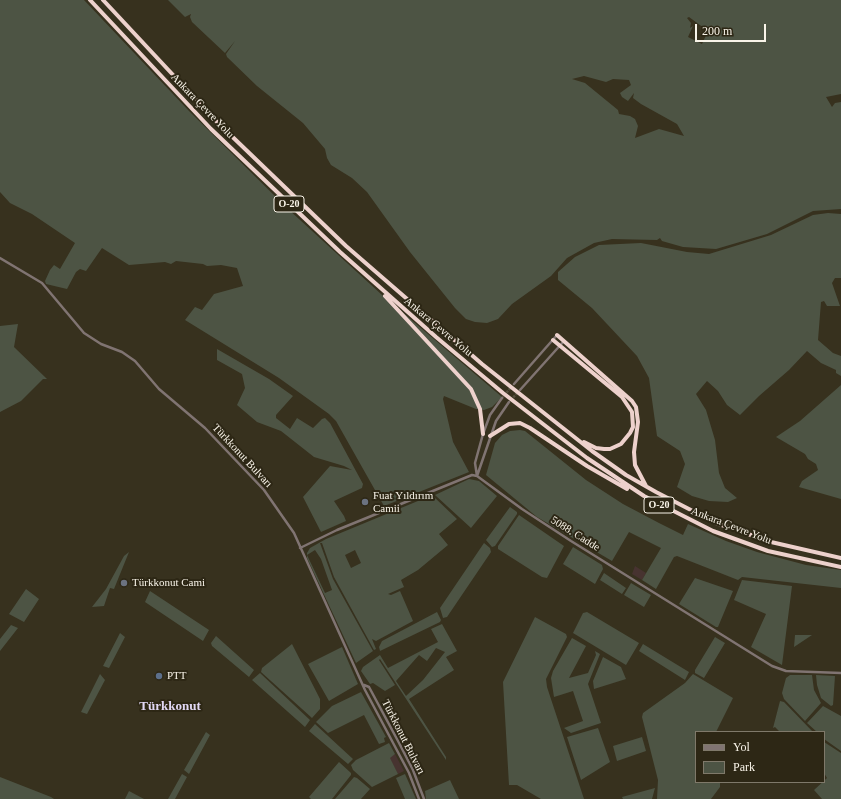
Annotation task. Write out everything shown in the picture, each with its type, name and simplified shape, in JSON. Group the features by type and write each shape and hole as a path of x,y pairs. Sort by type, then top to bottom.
{"highway":[{"name":"Ankara Çevre Yolu","path":"90,0 216,134 371,281 502,392 587,458 644,496 692,522 732,539 784,555 841,567"},
{"name":"Ankara Çevre Yolu","path":"103,0 212,116 293,196 420,311 561,427 610,464 647,487 696,514 736,531 787,547 841,558"},
{"path":"371,281 471,389 480,409 483,434"},
{"path":"556,335 632,401 636,407 638,422 634,452 634,465 647,487"},
{"path":"553,340 622,397 629,404 633,419 633,427 626,439 621,444 610,448 596,448 589,445 561,427"},
{"path":"490,436 509,424 520,424 530,428 617,484 644,496"}],"street":[{"name":"Türkkonut Bulvarı","path":"0,258 48,288 84,333 101,344 122,352 135,361 160,389 206,428 264,490 294,533 364,684 409,773 419,799"},
{"path":"514,384 556,335"},
{"path":"520,390 564,341"},
{"path":"477,476 474,463 483,434 490,415 502,398"},
{"path":"477,476 496,421 509,402"},
{"path":"300,548 338,530 460,479 472,475 477,476"},
{"name":"5088. Cadde","path":"477,476 548,527 772,666 786,671 841,673"},
{"name":"Türkkonut Bulvarı","path":"364,684 368,688 398,741 424,799"}],"shaded area":[{"path":"635,566 646,573 642,580 632,574"},
{"path":"395,754 404,771 398,774 389,757"}],"green space":[{"path":"0,0 84,0 189,111 288,209 381,294 502,397 492,407 484,410 476,409 444,396 443,399 453,442 469,472 384,506 336,421 329,414 279,378 185,320 195,307 202,310 214,294 243,286 237,268 221,265 207,266 203,264 176,261 171,264 165,262 129,265 102,248 86,271 80,269 76,272 67,289 46,284 45,281 50,270 54,265 60,269 75,243 32,214 10,203 0,192"},
{"path":"168,0 841,0 841,94 826,97 832,107 835,103 841,102 841,209 813,211 767,234 716,249 683,247 662,241 660,238 657,240 612,239 594,243 567,258 551,276 512,304 498,319 487,323 475,322 466,319 455,308 410,252 367,192 352,178 331,165 327,158 325,149 303,123 257,86 227,57 226,54 235,41 225,53 192,22 190,17 191,14 185,17","holes":["689,17 708,31 702,44 688,37 693,26 690,28 691,23 687,18","584,76 606,82 613,79 629,80 631,85 620,93 622,97 628,101 634,93 633,98 641,104 677,124 684,136 659,129 635,138 638,126 635,119 630,116 619,114 618,110 585,83 572,79"]},
{"path":"828,213 841,214 841,278 835,278 832,283 840,306 827,306 824,301 821,302 818,340 833,353 841,356 841,376 836,373 836,370 821,363 807,351 789,370 740,415 727,405 718,391 707,381 696,394 706,410 715,440 719,473 725,488 737,498 728,502 709,501 692,496 677,487 685,464 680,451 657,436 649,378 637,356 592,308 558,280 558,272 575,257 599,245 641,243 687,252 709,254 771,235 813,215"},
{"path":"18,324 14,347 47,379 43,379 21,401 0,412 0,326"},
{"path":"217,349 269,379 293,396 276,415 276,418 290,429 297,418 313,428 325,418 330,423 363,484 362,488 334,501 346,521 321,532 303,497 330,466 352,470 314,457 281,431 257,422 237,405 245,388 242,374 217,360"},
{"path":"841,385 841,499 799,487 802,481 818,470 816,464 808,459 805,454 776,437 800,421"},
{"path":"510,431 525,431 586,480 623,504 683,535 688,524 726,541 757,552 806,565 841,570 841,588 742,577 738,580 677,556 674,557 656,589 642,580 661,548 629,532 612,561 537,517 486,475 495,443 502,435"},
{"path":"469,479 479,481 497,496 471,528 435,495"},
{"path":"430,496 433,496 457,519 439,534 448,545 418,570 401,580 404,587 388,594 391,595 400,591 413,621 376,641 372,639 376,649 374,650 334,577 322,543 320,543 333,579 373,651 356,663 307,558 307,555 307,553 310,548 326,539","holes":["315,550 321,559 332,590 325,593 307,555","355,550 361,563 351,568 345,555"]},
{"path":"510,507 517,512 517,514 495,546 492,547 486,540"},
{"path":"519,515 564,546 547,578 542,577 498,549 498,546"},
{"path":"484,543 490,548 491,552 447,617 443,618 440,608"},
{"path":"573,547 602,565 603,569 595,584 563,564"},
{"path":"129,552 114,589 110,588 104,606 92,607 106,589 124,556"},
{"path":"604,573 626,588 622,594 600,580"},
{"path":"695,578 733,591 718,627 679,604"},
{"path":"742,580 792,586 782,665 751,647 766,614 734,600"},
{"path":"631,583 651,595 644,607 624,595"},
{"path":"26,589 39,599 24,622 9,614"},
{"path":"150,591 209,630 203,641 145,602"},
{"path":"437,612 441,620 440,622 380,651 379,647 382,641"},
{"path":"587,612 639,643 626,665 573,633 583,613"},
{"path":"535,617 566,634 567,637 546,679 547,687 584,799 541,799 517,785 509,785 503,682"},
{"path":"442,624 457,651 446,657 454,670 409,699 446,757 446,760 380,659 379,660 395,685 385,691 373,683 370,684 361,671 363,667 380,655 388,668 438,642 431,629","holes":["436,648 445,652 423,680 406,696 396,681 419,655 427,661"]},
{"path":"11,625 18,628 0,651 0,639"},
{"path":"120,633 125,637 109,668 103,666"},
{"path":"795,635 812,635 794,647"},
{"path":"216,636 254,670 249,677 212,646 211,643"},
{"path":"715,637 725,643 704,678 695,673 695,670"},
{"path":"572,638 586,646 569,678 588,673 596,655 595,651 600,654 588,684 601,723 571,733 564,728 583,721 573,691 554,697 551,678 553,671"},
{"path":"292,644 320,699 320,709 312,718 261,672 262,668"},
{"path":"643,644 689,672 685,680 639,651"},
{"path":"342,647 358,684 329,701 308,664"},
{"path":"603,657 621,667 626,679 594,689 593,681"},
{"path":"260,673 310,720 305,727 252,680"},
{"path":"100,674 105,680 87,714 81,712"},
{"path":"693,674 733,698 716,731 695,731 695,783 720,783 720,787 711,799 657,799 658,780 642,717 643,713 685,683"},
{"path":"790,675 812,675 814,690 821,703 805,721 784,699 782,693 786,678"},
{"path":"816,675 835,676 833,705 831,706 821,698"},
{"path":"361,692 386,737 384,738 385,742 379,744 364,715 328,733 316,722 332,706"},
{"path":"780,701 784,702 812,731 779,731 775,727 773,728"},
{"path":"823,706 841,716 841,751 825,740 825,731 816,731 807,723"},
{"path":"315,724 353,759 348,764 309,731"},
{"path":"598,728 610,762 581,780 567,737"},
{"path":"206,732 210,735 189,774 184,770"},
{"path":"642,737 646,751 617,761 613,746"},
{"path":"389,743 395,754 390,758 398,774 372,787 353,770 351,765 356,760"},
{"path":"825,743 841,753 841,799 822,799 814,790 822,783 825,783 827,778 825,775"},
{"path":"339,762 351,773 351,775 332,799 311,799 309,797"},
{"path":"182,774 187,777 175,799 168,799"},
{"path":"405,774 416,799 405,799 396,778"},
{"path":"0,777 51,797 54,799 0,799"},
{"path":"354,777 370,789 361,799 335,799"},
{"path":"450,780 459,799 426,799 425,791"},
{"path":"655,788 652,799 623,799 622,797"},
{"path":"129,791 144,799 125,799"}],"tunnel":[{"path":"502,398 512,386"},
{"path":"511,400 518,392"}],"place":[{"name":"Fuat Yıldırım Camii","path":"365,502"},
{"name":"Türkkonut Cami","path":"124,583"},
{"name":"PTT","path":"159,676"}],"district":[{"name":"Türkkonut","path":"170,707"}]}
